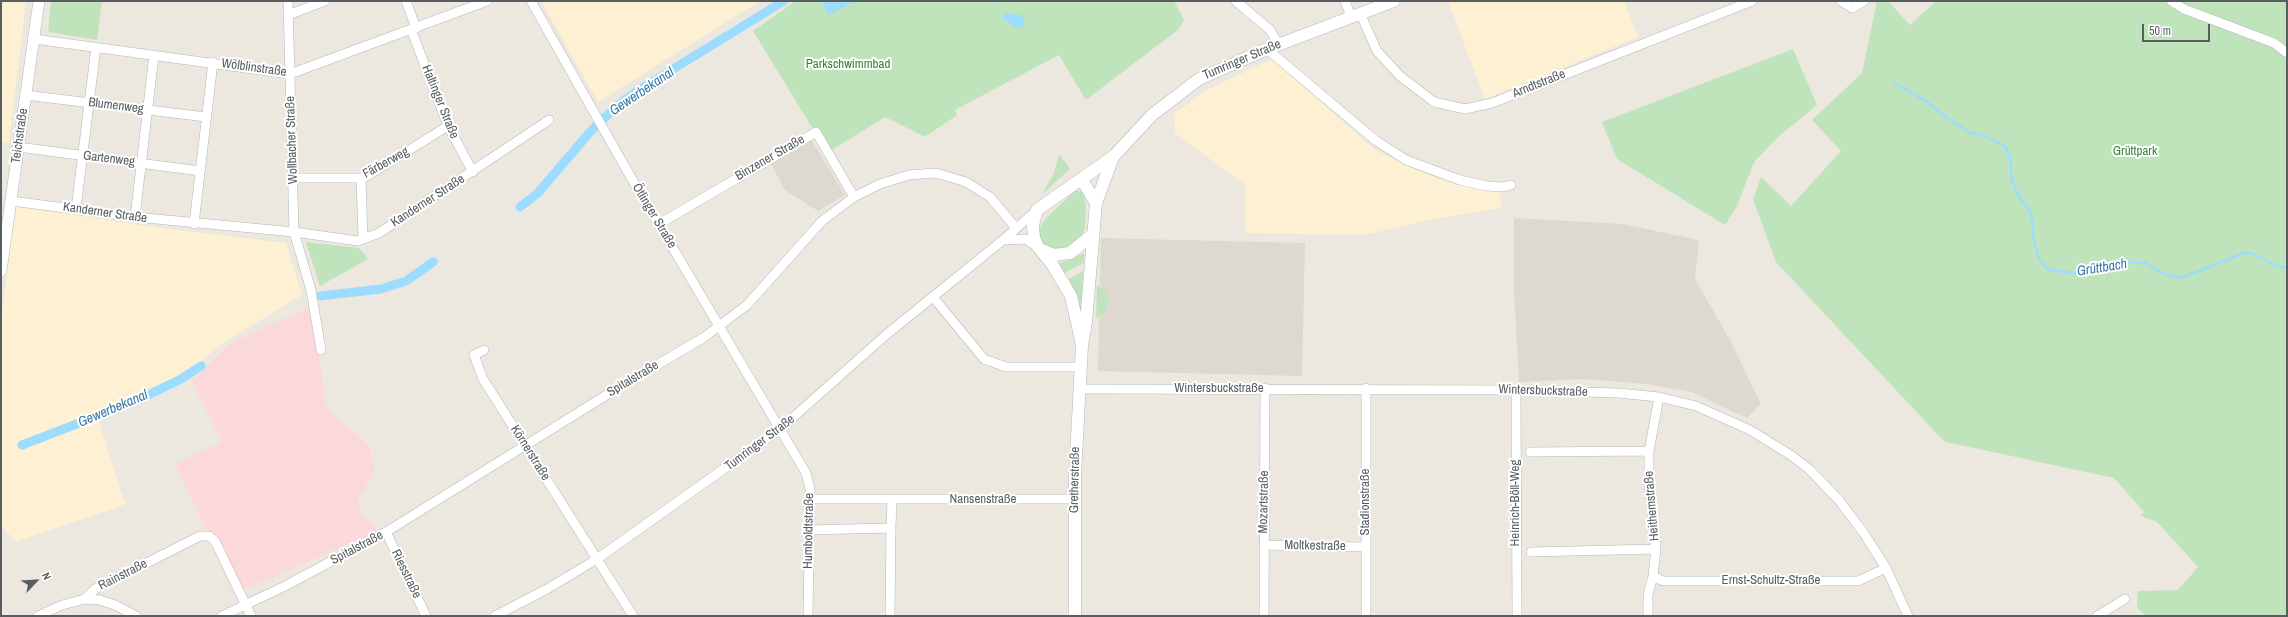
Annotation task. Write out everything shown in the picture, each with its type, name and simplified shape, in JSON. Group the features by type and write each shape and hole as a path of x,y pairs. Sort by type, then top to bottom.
{"main road":[{"name":"Tumringer Straße","path":"1037,210 1082,180 1114,156 1141,125 1182,90 1216,69 1394,1"},
{"name":"Tumringer Straße","path":"1096,203 1114,156"},
{"path":"1082,180 1096,203"},
{"name":"Gretherstraße","path":"1075,616 1075,499 1082,345 1086,322 1092,235 1096,203"},
{"name":"Gretherstraße","path":"1037,210 1033,231 1038,247 1052,264 1071,296 1082,345"},
{"path":"1038,247 1054,255 1062,255 1078,249 1092,235"}],"street":[{"name":"Teichstraße","path":"1,266 39,1"},
{"name":"Wollbacher Straße","path":"288,1 294,178 294,232"},
{"path":"288,15 325,1"},
{"name":"Haltinger Straße","path":"406,1 413,28 448,126 473,172"},
{"name":"Wölblinstraße","path":"34,39 213,62 290,74 487,1"},
{"name":"Ötlinger Straße","path":"531,1 597,118 780,429"},
{"path":"1236,1 1270,30 1273,47 1382,146 1406,160 1431,171 1486,186 1503,187 1511,185"},
{"name":"Arndtstraße","path":"1345,1 1377,51 1400,76 1434,102 1464,109 1492,103 1752,1"},
{"path":"1841,1 1852,8 1864,1"},
{"path":"2171,1 2184,9 2274,43 2287,53"},
{"path":"76,209 96,47"},
{"path":"135,217 154,55"},
{"path":"194,224 213,62"},
{"name":"Blumenweg","path":"25,95 206,117"},
{"name":"Kanderner Straße","path":"11,201 194,224 294,232 358,241 379,233 473,172 549,120"},
{"name":"Färberweg","path":"294,178 361,178 377,170 448,126"},
{"name":"Binzener Straße","path":"659,224 816,132 854,197"},
{"name":"Gartenweg","path":"18,147 200,171"},
{"name":"Spitalstraße","path":"222,616 386,532 720,326 747,305 822,221 854,197 880,184 909,175 936,173 978,188 990,196 1016,228"},
{"path":"361,178 363,239"},
{"name":"Tumringer Straße","path":"495,616 547,589 597,559 780,429 887,334 1003,240 1037,210"},
{"path":"294,232 310,290 321,350"},
{"path":"1003,240 1025,239 1038,247"},
{"path":"933,297 984,359 1006,367 1081,367"},
{"name":"Körnerstraße","path":"484,350 474,355 482,379 633,616"},
{"name":"Mozartstraße","path":"1264,616 1265,388"},
{"name":"Wintersbuckstraße","path":"1080,389 1366,388 1516,390 1618,393 1659,397 1696,406 1735,423 1796,459 1809,469 1838,499 1863,532 1886,568 1908,616"},
{"name":"Stadionstraße","path":"1366,388 1366,616"},
{"name":"Heinrich-Böll-Weg","path":"1516,390 1517,616"},
{"name":"Heithemstraße","path":"1648,616 1648,594 1653,576 1656,549 1649,483 1649,451 1659,397"},
{"name":"Humboldtstraße","path":"780,429 806,473 810,489 808,530 808,616"},
{"path":"1530,452 1649,451"},
{"name":"Nansenstraße","path":"810,499 1075,499"},
{"path":"890,616 892,500"},
{"path":"808,530 891,528"},
{"name":"Riesstraße","path":"386,532 426,616"},
{"name":"Rainstraße","path":"38,616 62,605 85,599 95,589 200,536 209,536 215,542 246,605"},
{"name":"Moltkestraße","path":"1264,545 1366,547"},
{"path":"1531,552 1656,549"},
{"name":"Ernst-Schultz-Straße","path":"1653,576 1663,582 1858,581 1886,568"},
{"path":"85,599 100,600 115,605 136,616"},
{"path":"2097,616 2126,599"},
{"path":"246,605 251,616"}],"shaded area":[{"path":"1,1 26,1 9,143 1,142"},
{"path":"541,1 760,1 598,102"},
{"path":"1448,1 1624,1 1638,37 1485,99"},
{"path":"1273,60 1375,150 1436,178 1500,192 1502,208 1428,220 1365,235 1245,233 1245,185 1175,133 1174,114 1205,91 1263,63"},
{"path":"811,139 845,195 818,211 785,190 770,162"},
{"path":"15,206 154,227 286,243 302,295 226,341 187,372 96,413 126,504 16,542 1,525 1,321"},
{"path":"1514,218 1623,224 1699,240 1695,279 1730,340 1761,404 1747,418 1691,392 1647,384 1584,379 1519,382 1514,290"},
{"path":"1101,238 1305,243 1302,376 1098,371"},
{"path":"307,308 314,317 325,403 338,420 361,437 370,448 374,466 371,478 357,500 361,514 377,531 243,590 207,533 175,464 222,442 192,382 229,344"}],"green space":[{"path":"51,1 102,1 97,40 48,32"},
{"name":"Parkschwimmbad","path":"795,1 1174,1 1184,20 1179,29 1086,100 1059,55 955,110 957,115 925,137 885,117 832,150 818,127 813,129 753,31"},
{"name":"Grüttpark","path":"1877,1 1888,1 1910,25 1936,1 2287,1 2287,616 2145,616 2137,607 2138,591 2178,590 2198,567 2157,522 2141,516 2144,512 2114,478 1946,442 1776,262 1753,199 1761,177 1791,206 1841,151 1812,120 1862,73"},
{"path":"1793,49 1817,105 1778,137 1754,162 1737,206 1725,225 1617,159 1602,122"},
{"path":"1059,154 1070,169 1042,194 1054,173"},
{"path":"1076,190 1082,192 1086,204 1085,228 1079,241 1065,250 1055,251 1042,245 1038,237 1039,228 1046,218"},
{"path":"306,242 359,248 368,259 320,286"},
{"path":"1084,253 1084,263 1064,273 1058,264"},
{"path":"1083,271 1081,321 1077,300 1069,279"},
{"path":"1097,285 1106,292 1108,300 1105,312 1096,318"}],"water":[{"path":"821,1 855,1 829,15"},
{"path":"1008,12 1012,15 1017,14 1022,16 1025,21 1022,27 1014,28 1009,22 1004,20 1004,15"}],"waterway":[{"name":"Gewerbekanal","path":"520,207 538,193 589,133 617,106 634,93 784,1"},
{"name":"Grüttbach","path":"1894,83 1926,101 1947,118 1971,133 1983,135 2005,146 2010,157 2012,180 2017,193 2031,213 2034,241 2039,259 2049,270 2074,273 2124,262 2146,263 2161,273 2181,278 2244,253 2252,253 2277,266 2287,268"},
{"name":"Gewerbekanal","path":"320,296 381,289 406,281 433,262"},
{"name":"Gewerbekanal","path":"22,445 134,402 181,379 201,366"}]}
